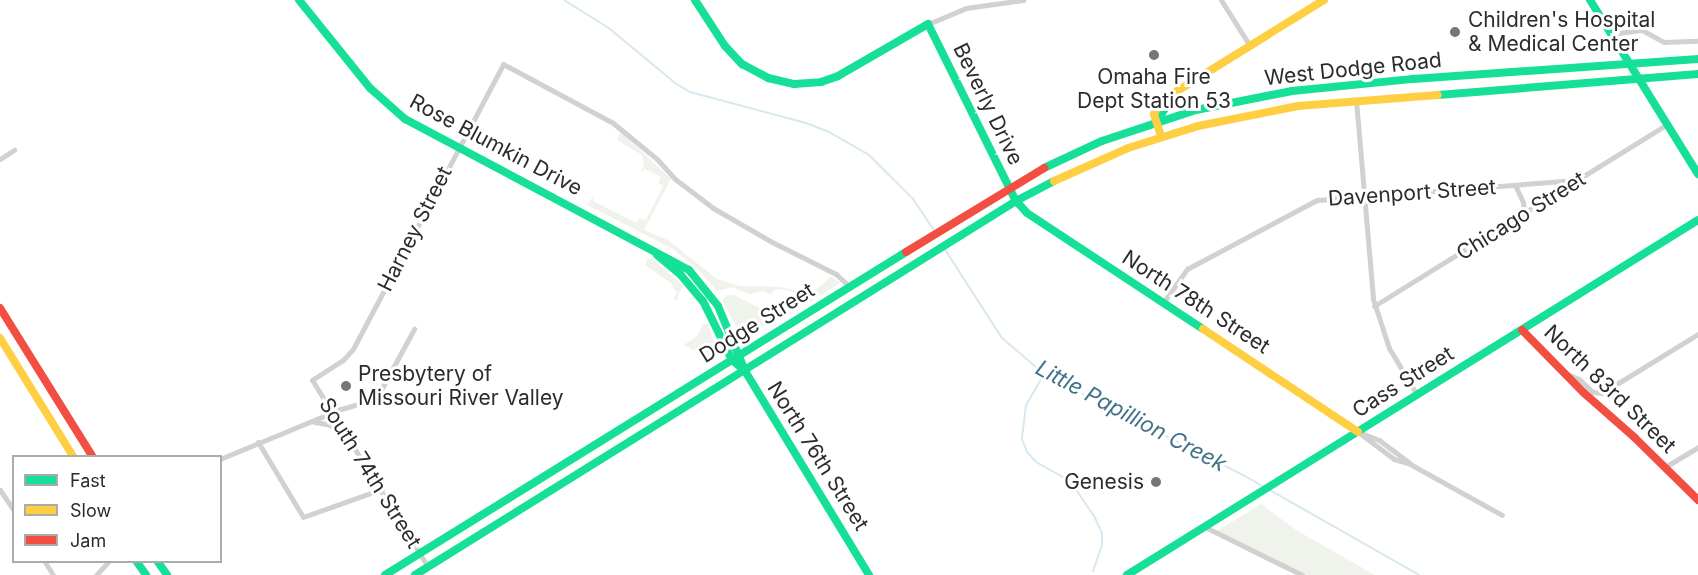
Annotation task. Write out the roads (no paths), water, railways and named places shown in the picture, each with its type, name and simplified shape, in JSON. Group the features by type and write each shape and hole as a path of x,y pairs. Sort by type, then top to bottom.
{"main road":[{"name":"Rose Blumkin Drive","path":"299,0 384,102 412,123 681,264 704,285 718,306 745,371"},
{"path":"695,0 733,56 749,69 768,78 794,84 821,82 838,76 928,24"},
{"path":"1161,136 1157,121 1179,90 1324,0"},
{"path":"1590,0 1698,174"},
{"name":"Beverly Drive","path":"928,24 1016,201"},
{"name":"West Dodge Road","path":"1157,121 1233,101 1313,89 1698,59"},
{"name":"West Dodge Road","path":"1161,136 1258,112 1356,100 1698,74"},
{"name":"Dodge Street","path":"385,575 1009,188 1083,149 1157,121"},
{"name":"Dodge Street","path":"415,575 1016,201 1087,165 1161,136"},
{"name":"North 78th Street","path":"1016,201 1038,222 1358,432"},
{"name":"Cass Street","path":"1127,575 1698,220"},
{"name":"Rose Blumkin Drive","path":"647,246 696,291 712,317 732,360"},
{"path":"0,308 91,455"},
{"name":"North 83rd Street","path":"1522,330 1602,410 1698,500"},
{"path":"0,338 72,455"},
{"name":"North 76th Street","path":"732,360 745,371 869,575"}],"street":[{"path":"928,24 966,8 1023,0"},
{"path":"1221,0 1250,46"},
{"path":"1612,34 1642,30 1664,42 1698,41"},
{"name":"Harney Street","path":"312,380 343,360 353,350 503,64 613,123 657,159 675,179 718,212 836,274 850,287"},
{"path":"1356,100 1369,277 1374,306 1389,348 1417,395"},
{"name":"Chicago Street","path":"1374,306 1667,124"},
{"path":"0,159 14,150"},
{"name":"Davenport Street","path":"1163,303 1187,269 1312,201 1565,181 1571,184"},
{"name":"Davenport Street","path":"1515,185 1523,202 1524,214"},
{"path":"222,458 332,413 376,399 414,329"},
{"path":"1565,373 1580,379 1598,394 1698,334"},
{"name":"South 74th Street","path":"312,380 382,489 428,567"},
{"path":"1602,410 1600,401 1607,390"},
{"path":"310,422 327,424 344,431"},
{"path":"1358,432 1394,459 1410,464 1502,515"},
{"path":"258,442 303,517 382,489"},
{"path":"1665,467 1698,447"},
{"path":"0,490 12,508"},
{"path":"1205,527 1302,575"},
{"path":"96,575 106,563"}],"waterway":[{"name":"Little Papillion Creek","path":"564,0 610,29 675,83 690,92 806,123 829,132 869,155 913,199 934,230"},
{"name":"Little Papillion Creek","path":"944,248 1002,338 1044,374 1245,476 1419,575"},
{"path":"1044,374 1026,405 1022,439 1027,452 1036,462 1061,476 1075,488 1095,518 1102,533 1102,545 1093,571"}],"place":[{"name":"Children's Hospital & Medical Center","path":"1455,32"},
{"name":"Omaha Fire Dept Station 53","path":"1154,55"},
{"name":"Presbytery of Missouri River Valley","path":"346,386"},
{"name":"Genesis","path":"1156,482"}]}
